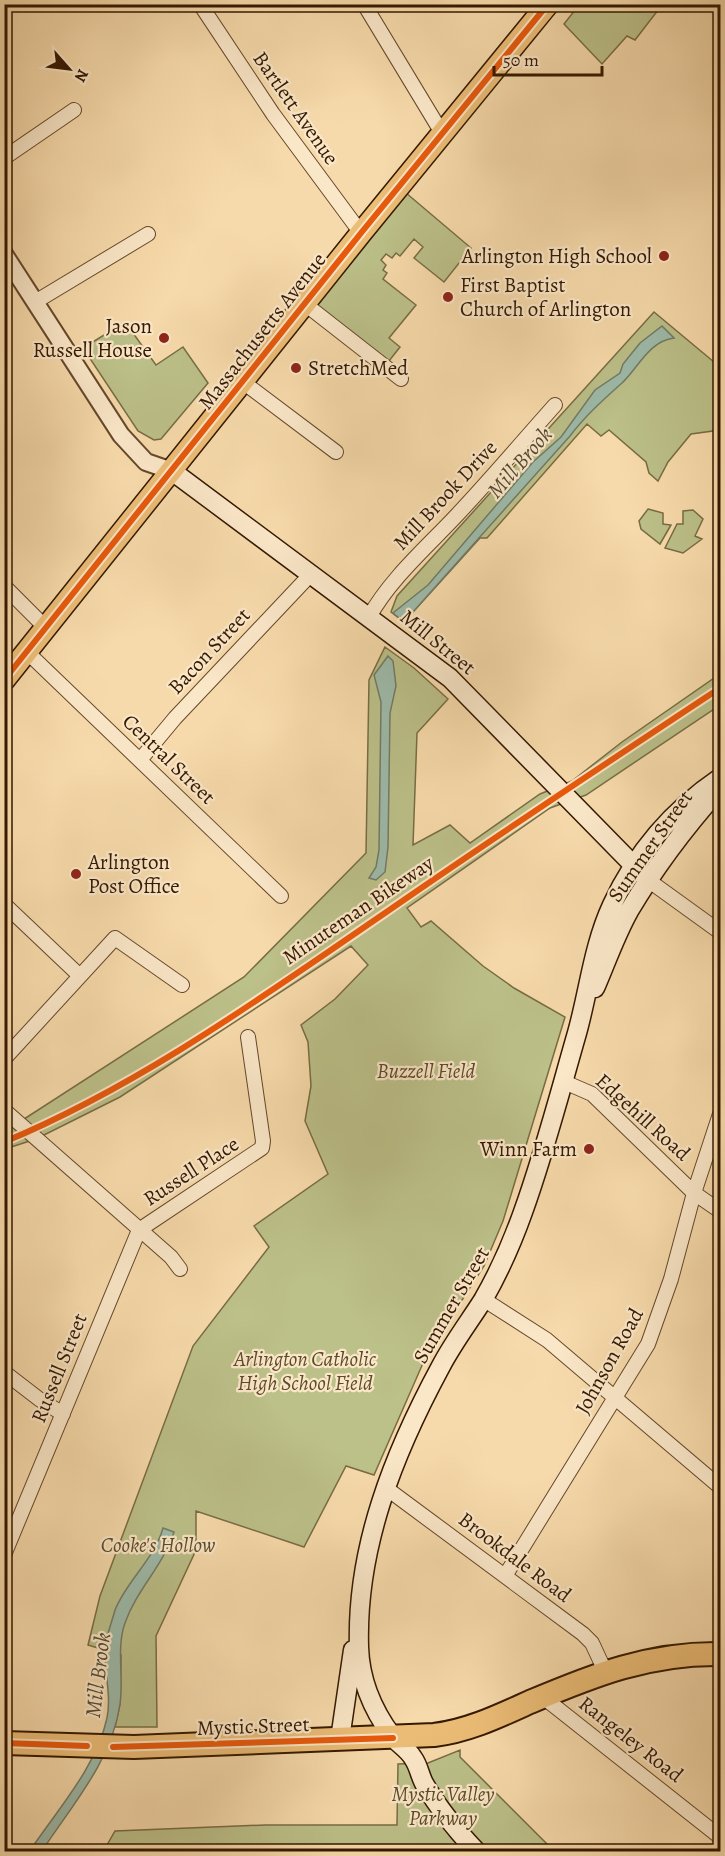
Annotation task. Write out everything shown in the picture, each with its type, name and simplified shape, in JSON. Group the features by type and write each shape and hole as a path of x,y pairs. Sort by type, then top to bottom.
{"highway":[{"name":"Mystic Street","path":"4,1743 113,1747 393,1738 452,1733 605,1671 661,1657 720,1654"}],"main road":[{"name":"Massachusetts Avenue","path":"4,680 361,233 548,4"},
{"name":"Mill Street","path":"172,471 450,678 648,880"},
{"name":"Summer Street","path":"340,1739 369,1539 386,1488 433,1381 505,1260 525,1207 577,1031 598,942 612,904 634,866 671,818 720,778"},
{"name":"Summer Street","path":"577,1031 616,938 648,880 688,825 720,788"},
{"name":"Summer Street","path":"360,1598 359,1650 366,1687 393,1738"},
{"path":"393,1738 413,1758 423,1784 451,1822 477,1851"}],"street":[{"name":"Bartlett Avenue","path":"200,4 273,114 361,233"},
{"path":"364,4 442,134"},
{"path":"4,158 74,110"},
{"path":"35,302 147,234"},
{"path":"4,254 121,435 146,462 172,471"},
{"path":"305,304 401,379"},
{"path":"243,382 336,452"},
{"name":"Mill Brook Drive","path":"369,617 377,603 418,554 456,517 555,405"},
{"name":"Bacon Street","path":"140,760 175,718 311,573"},
{"path":"4,586 46,628"},
{"name":"Central Street","path":"27,652 281,896"},
{"path":"648,880 720,932"},
{"path":"4,904 80,976"},
{"path":"4,1059 115,938 182,985"},
{"name":"Russell Place","path":"139,1230 262,1148 248,1037"},
{"name":"Edgehill Road","path":"562,1081 592,1094 694,1193 720,1211"},
{"path":"4,1110 171,1257 180,1269"},
{"name":"Johnson Road","path":"505,1576 615,1398 653,1331 720,1114"},
{"name":"Russell Street","path":"4,1555 139,1230"},
{"path":"483,1299 547,1340 720,1487"},
{"path":"4,1372 63,1414"},
{"name":"Brookdale Road","path":"386,1488 586,1637 605,1671"},
{"name":"Rangeley Road","path":"543,1697 720,1837"}],"green space":[{"path":"580,4 662,5 635,40 627,36 602,64 564,24"},
{"path":"399,187 471,248 444,282 414,258 423,247 414,239 400,256 396,253 392,258 386,254 381,260 386,265 383,270 387,273 383,279 416,305 389,338 400,347 385,366 305,304"},
{"path":"654,312 720,367 720,430 691,434 668,462 658,481 649,473 646,462 609,430 601,436 587,424 487,538 480,538 404,622 391,612 397,596"},
{"path":"125,322 156,365 183,347 208,383 161,439 154,440 138,431 83,348"},
{"path":"648,509 663,513 663,524 671,525 660,544 641,529 639,521"},
{"path":"693,510 703,519 695,536 702,539 683,553 665,548 677,524 683,524 683,511"},
{"path":"385,647 414,668 448,699 417,733 413,845 450,825 470,843 540,794 572,781 622,742 720,674 720,705 586,795 550,808 407,908 421,927 431,921 483,966 514,988 565,1017 503,1221 484,1266 427,1354 374,1475 346,1466 304,1547 196,1511 196,1550 156,1636 157,1727 115,1727 120,1704 121,1655 88,1645 100,1596 193,1346 269,1247 254,1226 328,1174 305,1121 311,1086 308,1042 301,1025 335,999 368,965 351,946 120,1097 36,1139 5,1149 4,1132 244,977 366,853 369,680"},
{"name":"Mystic Valley Parkway","path":"460,1750 460,1757 554,1851 103,1852 115,1831 265,1825 397,1825 398,1764 428,1763"}],"shaded area":[{"path":"662,326 674,338 665,340 651,350 628,377 588,415 404,622 393,613 428,585 533,462 561,437 595,390 620,373 623,364 640,343"},
{"path":"388,656 393,661 396,686 390,713 388,847 385,872 376,880 369,878 376,867 379,850 381,702 374,675"},
{"path":"163,1528 174,1532 163,1556 136,1599 122,1633 120,1704 109,1745 89,1782 42,1851 29,1852 85,1771 102,1736 108,1709 105,1645 108,1633 120,1599 147,1560"}],"cycle path":[{"path":"4,680 361,233 548,4"},
{"name":"Minuteman Bikeway","path":"4,1142 104,1094 200,1037 720,688"},
{"path":"113,1747 393,1738"},
{"path":"4,1743 87,1746"}],"place":[{"name":"Arlington High School","path":"664,256"},
{"name":"First Baptist Church of Arlington","path":"448,297"},
{"name":"Jason Russell House","path":"164,338"},
{"name":"StretchMed","path":"296,368"},
{"name":"Arlington Post Office","path":"76,874"},
{"name":"Winn Farm","path":"589,1149"}],"water label":[{"name":"Mill Brook","path":"519,462"},
{"name":"Mill Brook","path":"97,1675"}],"park label":[{"name":"Buzzell Field","path":"426,1071"},
{"name":"Arlington Catholic High School Field","path":"305,1371"},
{"name":"Cooke's Hollow","path":"158,1545"}]}
